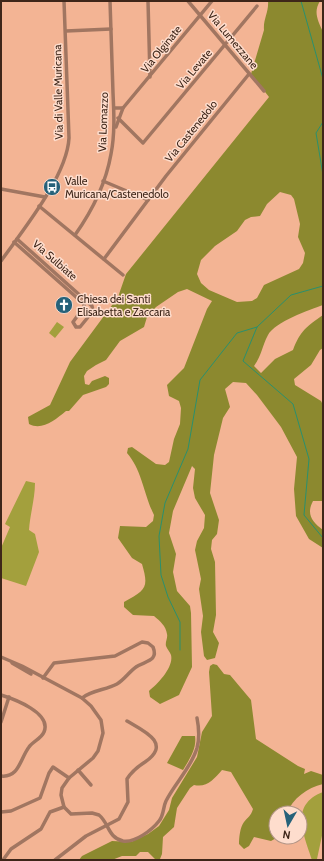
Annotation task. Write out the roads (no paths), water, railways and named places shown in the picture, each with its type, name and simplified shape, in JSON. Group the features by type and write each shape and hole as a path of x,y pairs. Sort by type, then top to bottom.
{"street":[{"name":"Via di Valle Muricana","path":"1,261 40,206 61,164 69,142 64,1"},
{"name":"Via Lomazzo","path":"75,235 89,214 103,181 111,155 114,134 114,108 110,1"},
{"path":"148,1 150,77"},
{"name":"Via Lumezzane","path":"188,1 264,91"},
{"name":"Via Olginate","path":"114,134 118,118 123,108 212,1"},
{"name":"Via Levate","path":"118,118 143,143 257,6"},
{"path":"66,31 111,29"},
{"name":"Via Castenedolo","path":"104,259 148,200 249,74"},
{"path":"114,108 123,108"},
{"path":"103,181 148,200"},
{"path":"1,189 45,197"},
{"path":"40,206 123,275"},
{"name":"Via Sulbiate","path":"15,241 92,306 93,311 80,327 75,327 73,322 84,307 84,304 15,241"},
{"path":"43,678 54,663 115,656 142,642 149,643 153,647 154,655 151,661 136,667 117,684 82,698"},
{"path":"1,657 21,669 43,678 82,698 99,716 103,733 100,748 96,755 69,778 61,792 64,807 67,812 73,814 92,813 99,815 115,837 128,841 142,835 160,820 166,801 195,752 199,733 197,718"},
{"path":"1,695 9,697 40,715 44,720 45,728 41,736 28,748 15,772 9,776 1,776"},
{"path":"1,722 9,697"},
{"path":"55,860 86,836 119,819 127,804 127,778 136,767 147,760 156,749 156,744 150,734 126,721"},
{"path":"1,812 11,811 40,798 49,773 53,767 69,778"},
{"path":"78,770 90,785"},
{"path":"2,860 11,849 41,829 50,812 64,807"}],"waterway":[{"path":"301,1 323,79"},
{"path":"323,122 316,133 323,175"},
{"path":"323,286 291,295 257,327 243,361 293,404 309,459 304,515 323,538"},
{"path":"180,650 180,622 168,597 161,575 159,536 165,503 188,449 200,380 237,333 257,327"}],"place":[{"name":"Valle Muricana/Castenedolo","path":"52,187"},
{"name":"Chiesa dei Santi Elisabetta e Zaccaria","path":"64,305"}]}
